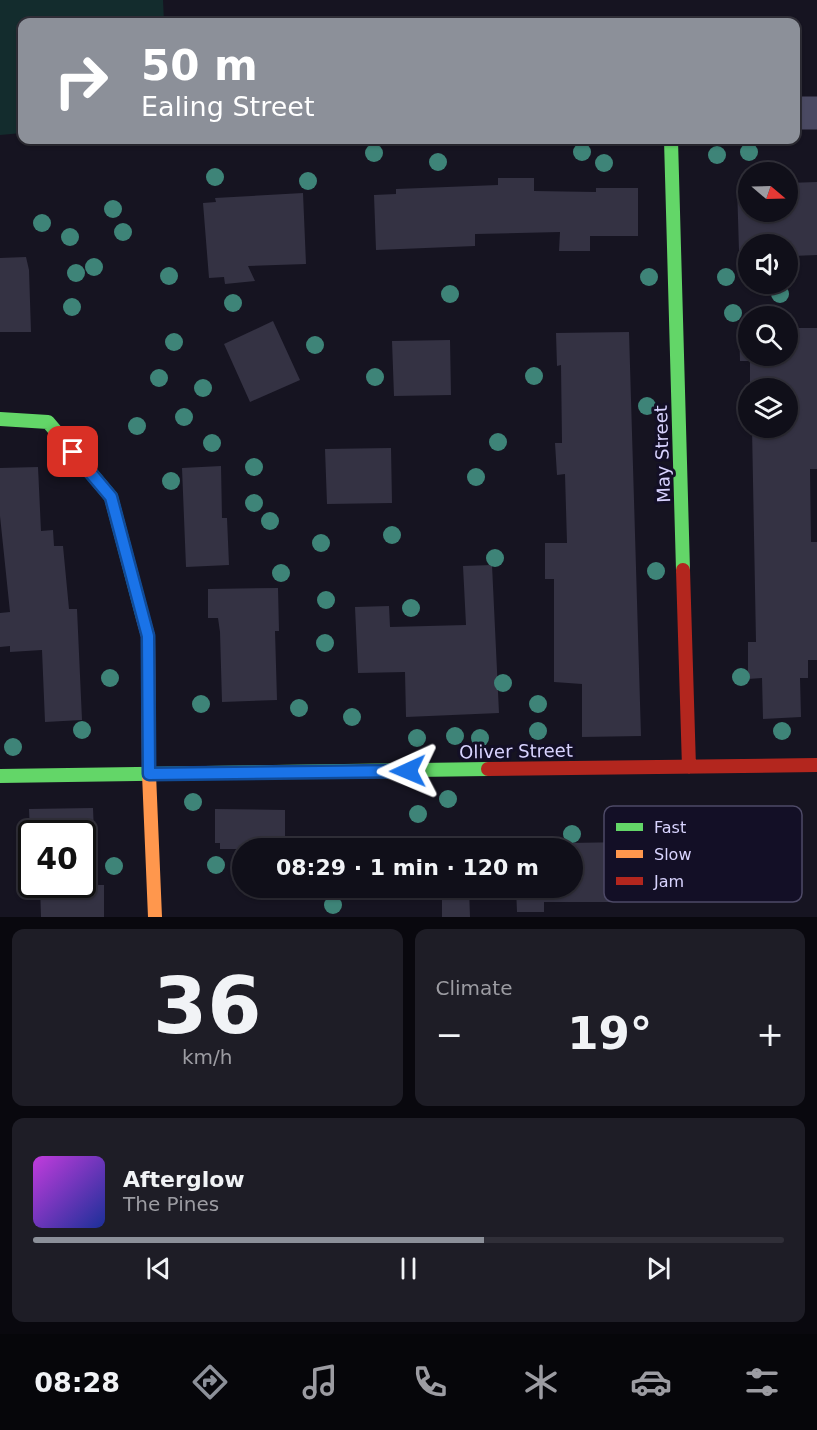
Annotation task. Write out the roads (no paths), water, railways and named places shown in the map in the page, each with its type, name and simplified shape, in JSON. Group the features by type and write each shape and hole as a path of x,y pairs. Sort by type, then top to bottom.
{"street":[{"path":"800,113 817,113"},
{"name":"May Street","path":"671,144 690,767"},
{"path":"0,419 48,422 111,497 148,636 149,774 155,917"},
{"name":"Oliver Street","path":"0,776 817,765"}]}
